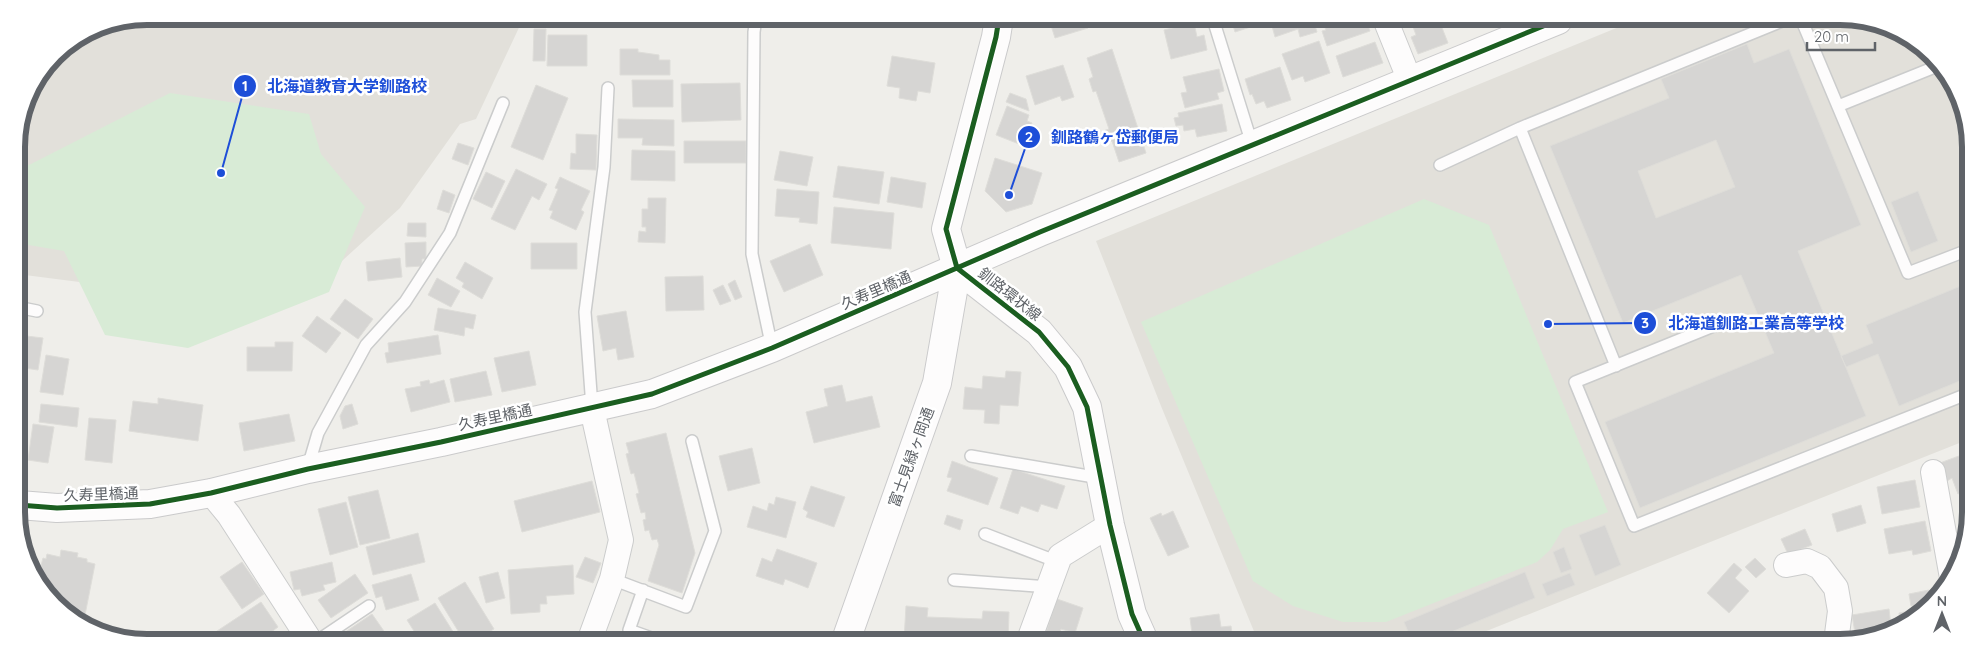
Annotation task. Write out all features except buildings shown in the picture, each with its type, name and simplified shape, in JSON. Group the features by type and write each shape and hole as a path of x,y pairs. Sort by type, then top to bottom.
{"street":[{"name":"釧路環状線","path":"998,25 946,229 956,268 1039,332 1068,367 1087,407 1110,525 1132,614 1141,634"},
{"path":"1387,25 1410,81"},
{"name":"久寿里橋通","path":"25,506 57,508 150,504 211,493 308,469 441,442 652,394 772,348 956,268 1543,25"},
{"name":"富士見緑ヶ岡通","path":"848,634 937,382 956,268"},
{"path":"592,409 622,540 612,579 592,634"},
{"path":"1933,472 1950,565"},
{"path":"211,493 229,516 306,634"},
{"path":"1031,634 1060,556 1110,525"},
{"path":"1786,565 1806,561 1820,568 1836,588 1840,611 1837,634"}],"lane":[{"path":"755,25 752,254 772,348"},
{"path":"1216,25 1252,144"},
{"path":"1440,165 1520,128 1770,25"},
{"path":"1804,25 1908,273 1962,252"},
{"path":"1838,106 1932,68"},
{"path":"592,409 585,312 604,167 608,88"},
{"path":"308,469 318,434 366,345 405,302 450,233 503,103"},
{"path":"1520,128 1616,366"},
{"path":"25,308 37,311"},
{"path":"1726,321 1575,382 1634,526 1962,396"},
{"path":"612,579 686,607 715,531 692,441"},
{"path":"971,456 1101,478"},
{"path":"985,534 1058,562"},
{"path":"954,580 1049,587"},
{"path":"640,634 629,630 643,590"},
{"path":"327,634 369,606"}],"shaded area":[{"path":"520,25 476,119 460,124 400,208 297,302 212,299 25,275 26,131 34,100 41,86 55,66 66,55 100,34 131,26"},
{"path":"1624,25 1840,25 1872,29 1901,41 1926,61 1946,86 1956,108 1960,123 1962,147 1962,442 1479,634 1255,634 1161,406 1096,241"}],"green space":[{"path":"170,93 309,114 321,154 365,207 329,292 188,348 105,335 64,251 25,244 25,166"},
{"path":"1424,199 1489,225 1608,512 1563,529 1550,550 1537,562 1386,622 1343,622 1293,606 1253,581 1141,322"}],"cycle path":[{"path":"998,25 946,229 957,268 1039,332 1068,367 1087,407 1110,525 1132,614 1141,634"},
{"path":"25,505 57,508 150,504 211,493 308,469 441,442 652,394 772,348 1040,232 1546,25"}],"place":[{"name":"北海道教育大学釧路校","path":"221,173"},
{"name":"釧路鶴ヶ岱郵便局","path":"1009,195"},
{"name":"北海道釧路工業高等学校","path":"1548,324"}]}
